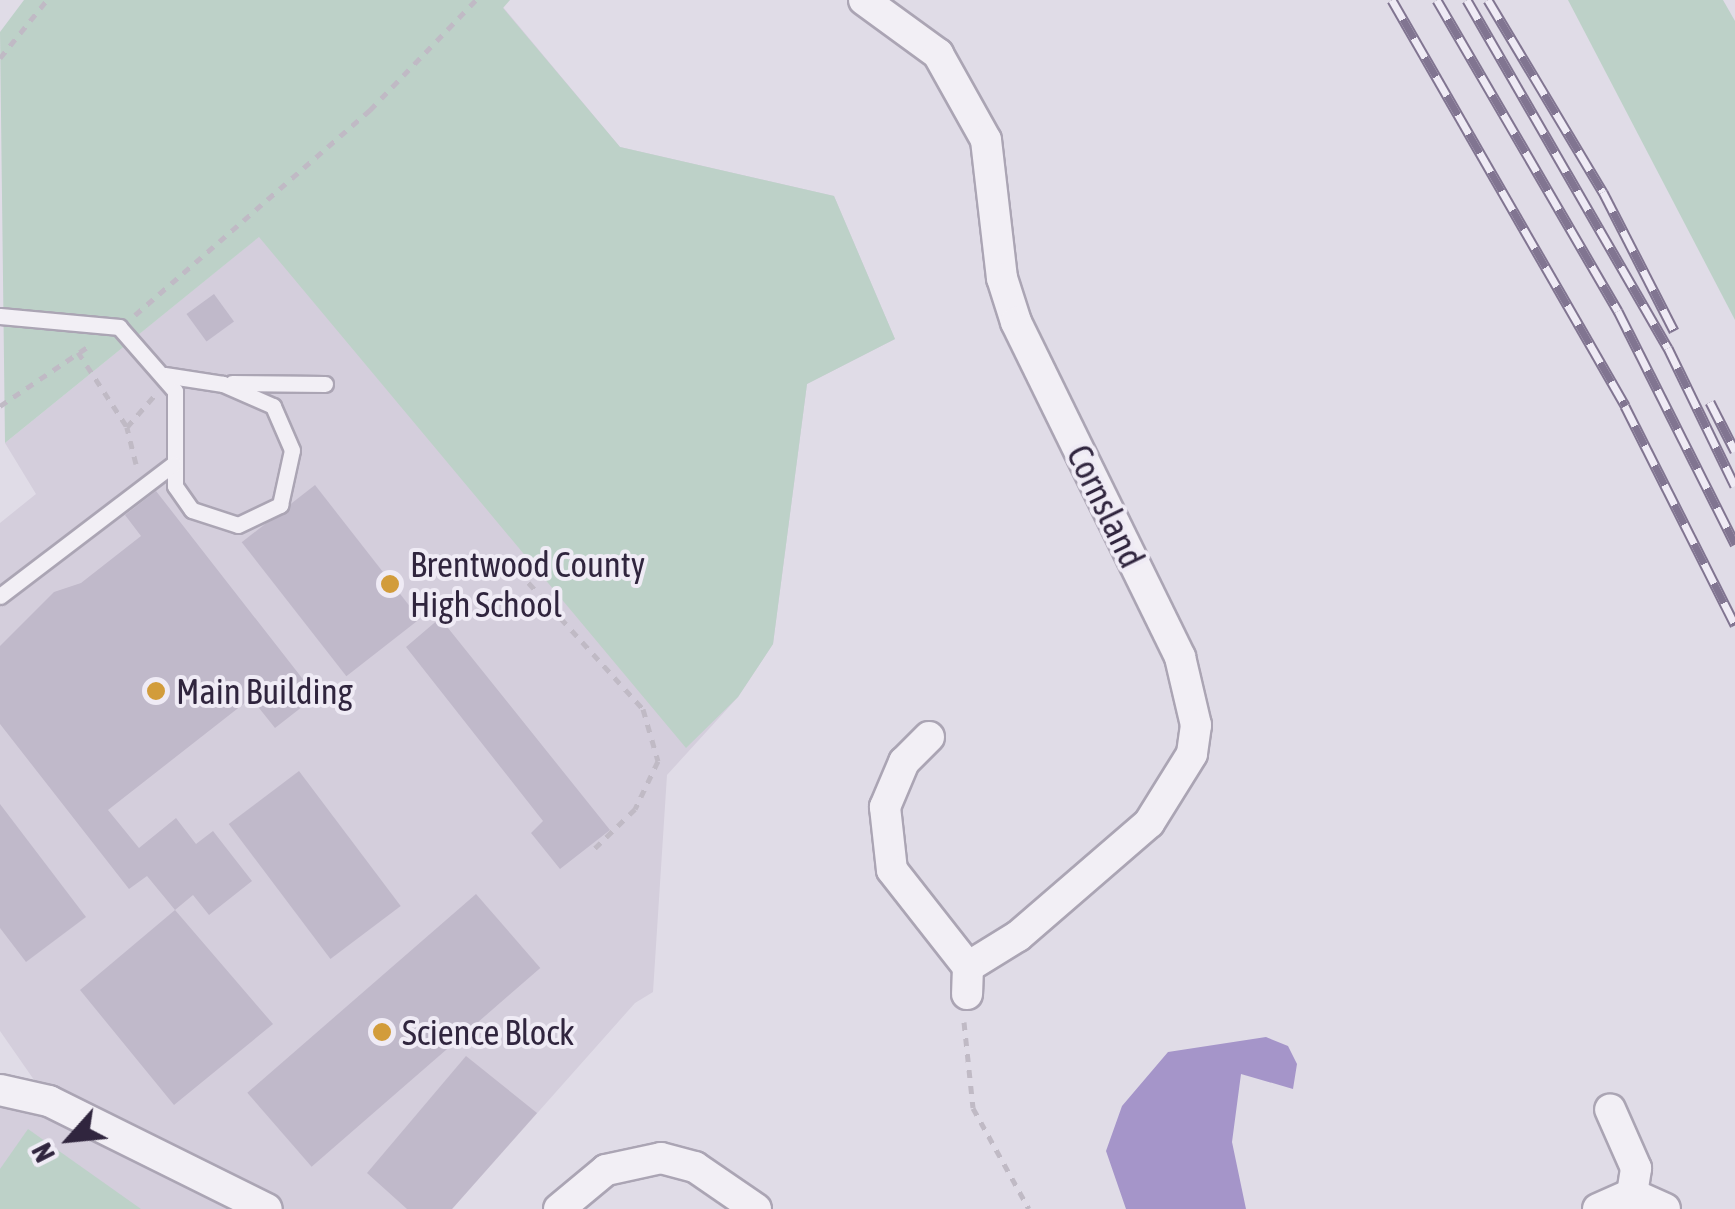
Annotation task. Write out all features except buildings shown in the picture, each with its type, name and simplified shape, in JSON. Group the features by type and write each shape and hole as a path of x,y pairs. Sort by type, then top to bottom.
{"street":[{"name":"Cornsland","path":"864,0 938,54 986,140 1002,278 1016,322 1180,658 1196,725 1192,754 1149,824 967,981"},
{"path":"929,737 904,762 885,807 892,870 967,981"},
{"path":"0,1090 49,1101 266,1209"},
{"path":"1610,1110 1636,1168 1632,1194"},
{"path":"559,1209 606,1170 660,1158 695,1167 756,1209"},
{"path":"1598,1209 1632,1194 1665,1209"}],"lane":[{"path":"0,316 119,326 166,375 180,409 173,464 175,486 192,510 220,524 253,520 280,505 292,450 273,406 222,384"},
{"path":"166,375 222,384 325,384"},
{"path":"0,596 144,480 173,464"}],"path":[{"path":"0,58 47,0"},
{"path":"0,406 119,326 370,110 476,0"},
{"path":"78,352 127,426 144,480"},
{"path":"127,426 166,375"},
{"path":"507,558 642,708 658,761 634,809 590,852"},
{"path":"967,981 962,1038 973,1108 1028,1209"}],"shaded area":[{"name":"Brentwood County High School","path":"503,7 620,147 834,196 895,339 807,384 773,644 738,697 667,775 653,992 635,1003 452,1209 0,1209 0,1090 48,1100 0,1031 0,523 36,494 5,443 346,166"},
{"path":"1266,1037 1288,1046 1297,1064 1293,1089 1241,1074 1232,1142 1246,1209 1126,1209 1106,1151 1122,1106 1168,1052"}],"green space":[{"path":"24,0 510,0 503,8 620,147 834,196 895,339 807,384 773,644 738,697 686,748 259,237 5,443 0,32"},
{"path":"1568,0 1723,0 1735,21 1735,320"},
{"path":"28,1129 141,1209 0,1209 0,1169"}],"railway":[{"path":"1392,0 1625,406 1735,625"},
{"path":"1437,0 1618,311 1735,544"},
{"path":"1467,0 1668,348 1735,486"},
{"path":"1488,0 1603,192 1674,331"},
{"path":"1710,402 1735,451"}],"place":[{"name":"Brentwood County High School","path":"390,584"},
{"name":"Main Building","path":"156,691"},
{"name":"Science Block","path":"382,1032"}]}
